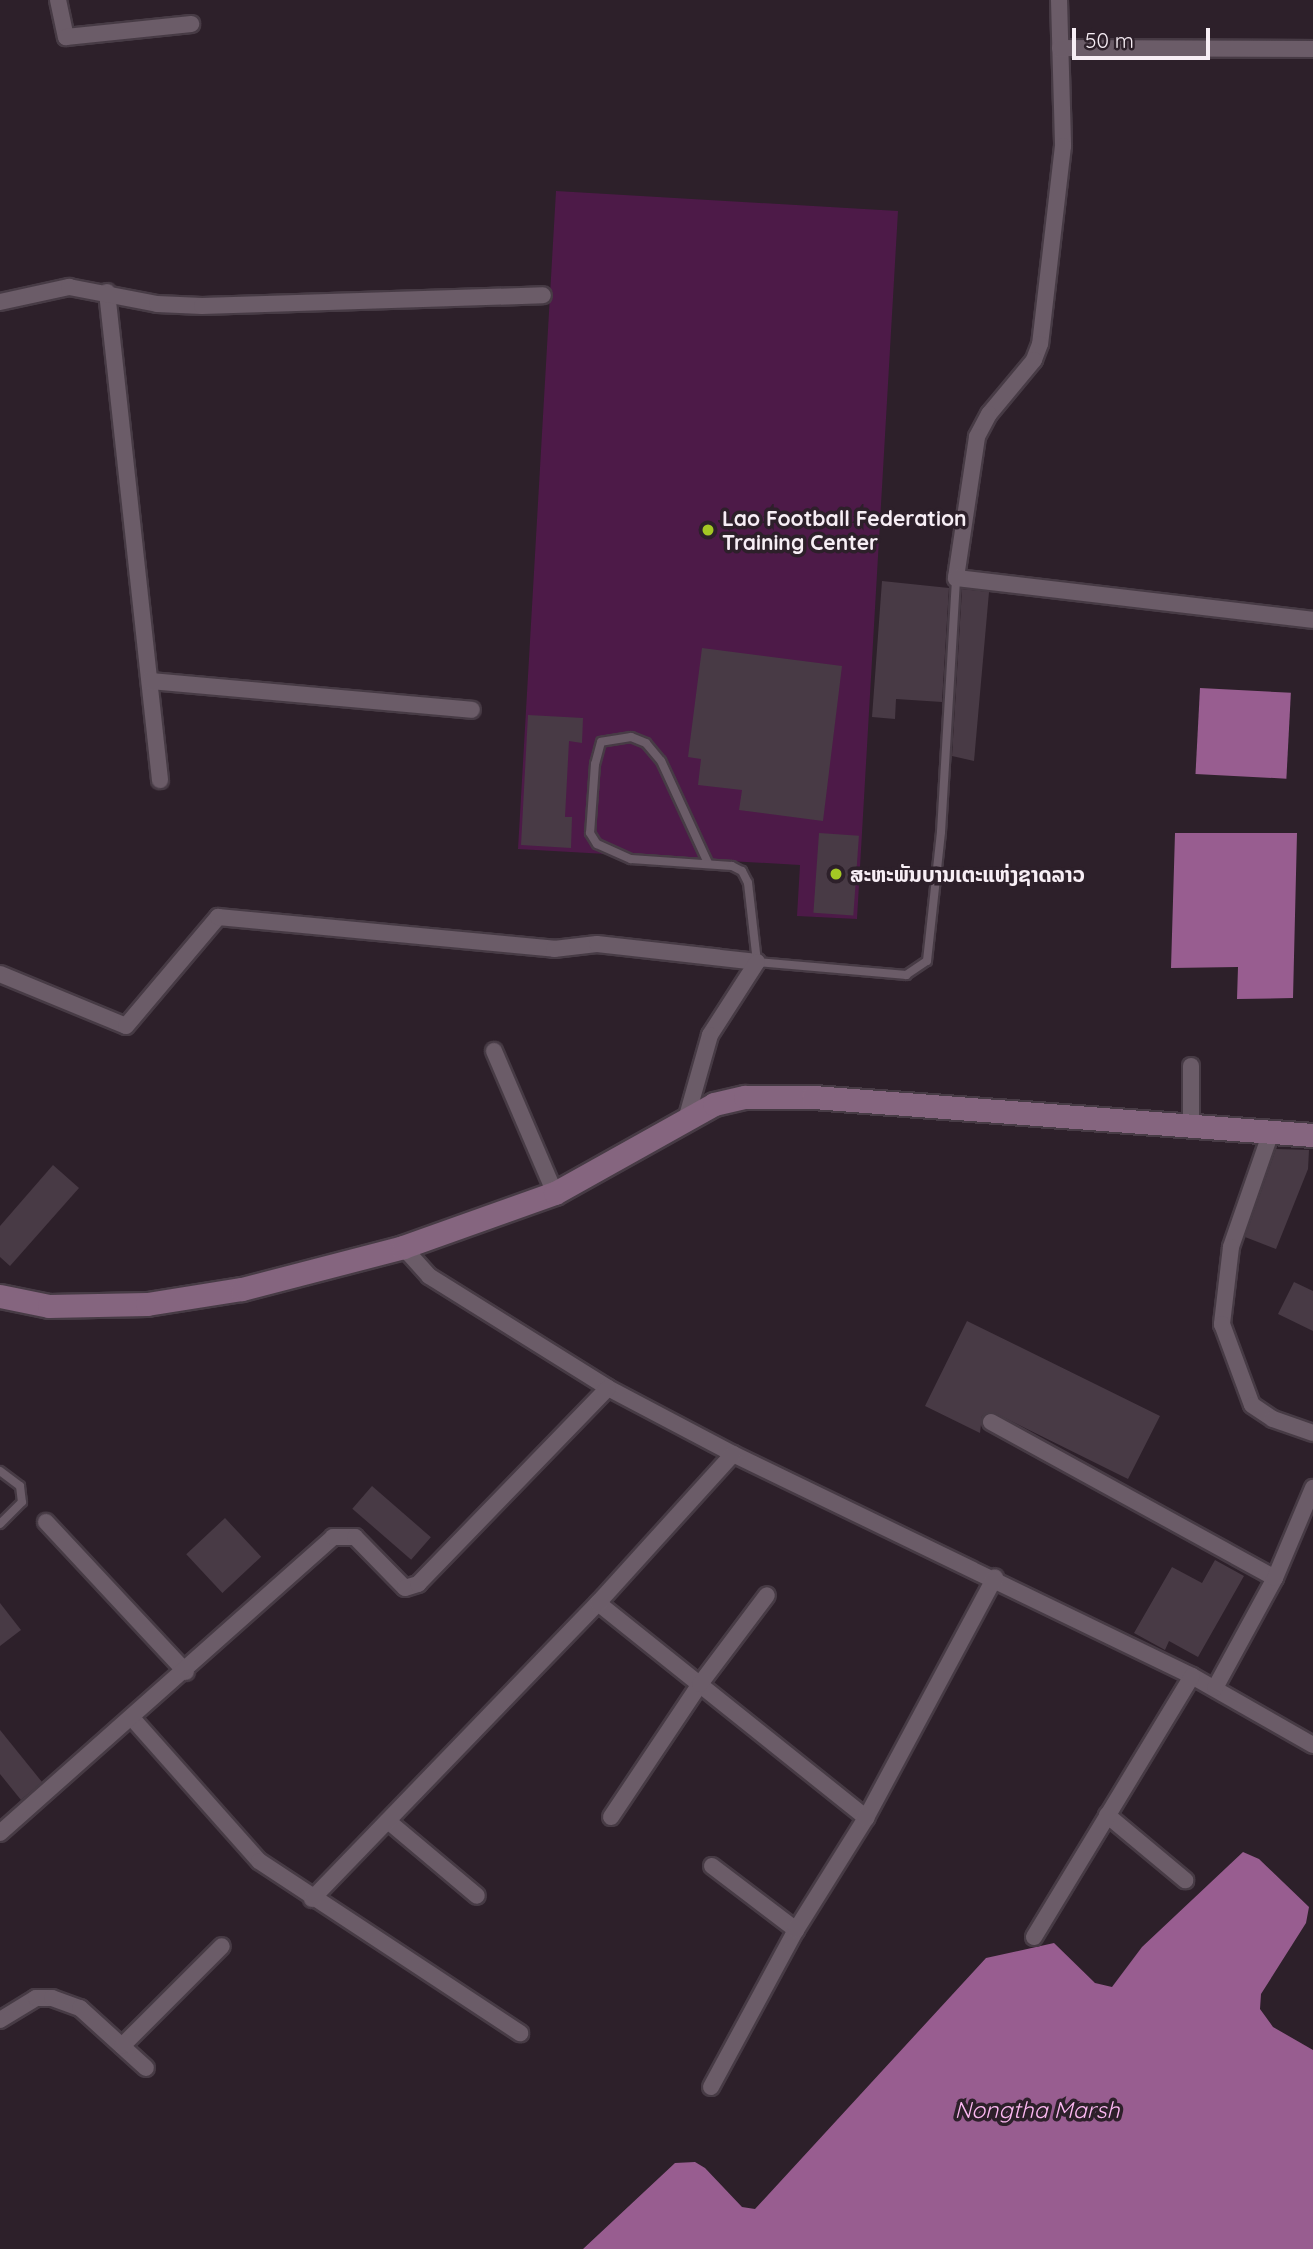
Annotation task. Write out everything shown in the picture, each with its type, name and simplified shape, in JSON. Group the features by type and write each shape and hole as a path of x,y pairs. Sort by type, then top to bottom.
{"street":[{"path":"58,0 66,37 191,24"},
{"path":"1059,0 1063,146 1040,344 1034,360 989,414 977,437 956,578 1313,620"},
{"path":"1060,48 1313,49"},
{"path":"0,302 69,287 107,292 157,304 202,306 543,295"},
{"path":"107,292 160,780"},
{"path":"150,681 472,710"},
{"path":"0,974 126,1026 218,917 554,950 597,944 757,962 710,1035 686,1119"},
{"path":"494,1051 555,1192"},
{"path":"1191,1066 1191,1126"},
{"path":"0,1296 49,1306 147,1304 242,1289 403,1247 555,1192 714,1104 745,1097 813,1097 1313,1135"},
{"path":"1271,1132 1231,1247 1222,1324 1252,1405 1273,1419 1313,1433"},
{"path":"403,1247 429,1276 608,1388 733,1454 995,1577 1192,1675 1313,1745"},
{"path":"0,1833 186,1672 333,1537 355,1537 405,1588 418,1584 608,1388"},
{"path":"991,1422 1275,1578"},
{"path":"312,1899 598,1603 733,1454"},
{"path":"1214,1688 1275,1578 1313,1488"},
{"path":"46,1522 186,1672"},
{"path":"711,2087 796,1930 866,1818 995,1577"},
{"path":"611,1817 700,1684 767,1595"},
{"path":"598,1603 866,1818"},
{"path":"1034,1937 1192,1675"},
{"path":"132,1718 259,1861 312,1899 520,2033"},
{"path":"1107,1815 1185,1880"},
{"path":"388,1821 477,1896"},
{"path":"712,1866 796,1930"},
{"path":"122,2046 222,1946"},
{"path":"0,2020 36,1998 52,1998 80,2008 146,2068"}],"lane":[{"path":"708,863 661,761 646,743 631,737 601,742 595,764 590,833 597,844 631,859 708,863 742,871 748,883 757,962 905,975 927,961 941,832 956,578"},
{"path":"0,1471 20,1486 22,1502 0,1524"}],"shaded area":[{"name":"Lao Football Federation Training Center","path":"556,191 898,211 857,919 797,916 800,865 518,849"}],"water":[{"path":"1200,688 1291,693 1286,779 1195,774"},
{"path":"1175,833 1297,833 1293,998 1237,999 1238,967 1171,968"},
{"name":"Nongtha Marsh","path":"1243,1852 1259,1859 1309,1907 1306,1923 1261,1994 1260,2009 1273,2027 1313,2050 1313,2249 583,2249 675,2163 695,2162 705,2168 742,2207 755,2209 986,1958 1054,1943 1095,1983 1112,1987 1142,1947"}],"building":[{"path":"882,581 949,588 942,702 896,699 895,719 872,717"},
{"path":"962,589 989,592 974,761 952,756"},
{"path":"702,648 842,666 823,821 739,810 742,790 698,785 701,759 688,757"},
{"path":"528,715 583,718 582,743 569,741 565,817 572,817 571,848 521,845"},
{"name":"ສະຫະພັນບານເຕະແຫ່ງຊາດລາວ","path":"819,833 859,836 853,916 813,913"},
{"path":"1276,1149 1309,1150 1308,1169 1276,1249 1245,1237"},
{"path":"53,1165 79,1188 10,1266 0,1257 0,1226"},
{"path":"1294,1282 1313,1291 1313,1331 1278,1314"},
{"path":"967,1321 1160,1416 1128,1479 995,1413 982,1416 980,1433 925,1406"},
{"path":"372,1486 431,1537 411,1560 352,1509"},
{"path":"225,1518 261,1557 222,1593 186,1554"},
{"path":"1215,1560 1244,1576 1198,1657 1169,1641 1165,1650 1134,1633 1172,1567 1202,1583"},
{"path":"0,1603 21,1630 0,1646"},
{"path":"0,1730 42,1782 21,1800 0,1774"}],"place":[{"name":"Lao Football Federation Training Center","path":"708,530"},
{"name":"ສະຫະພັນບານເຕະແຫ່ງຊາດລາວ","path":"836,874"}]}
